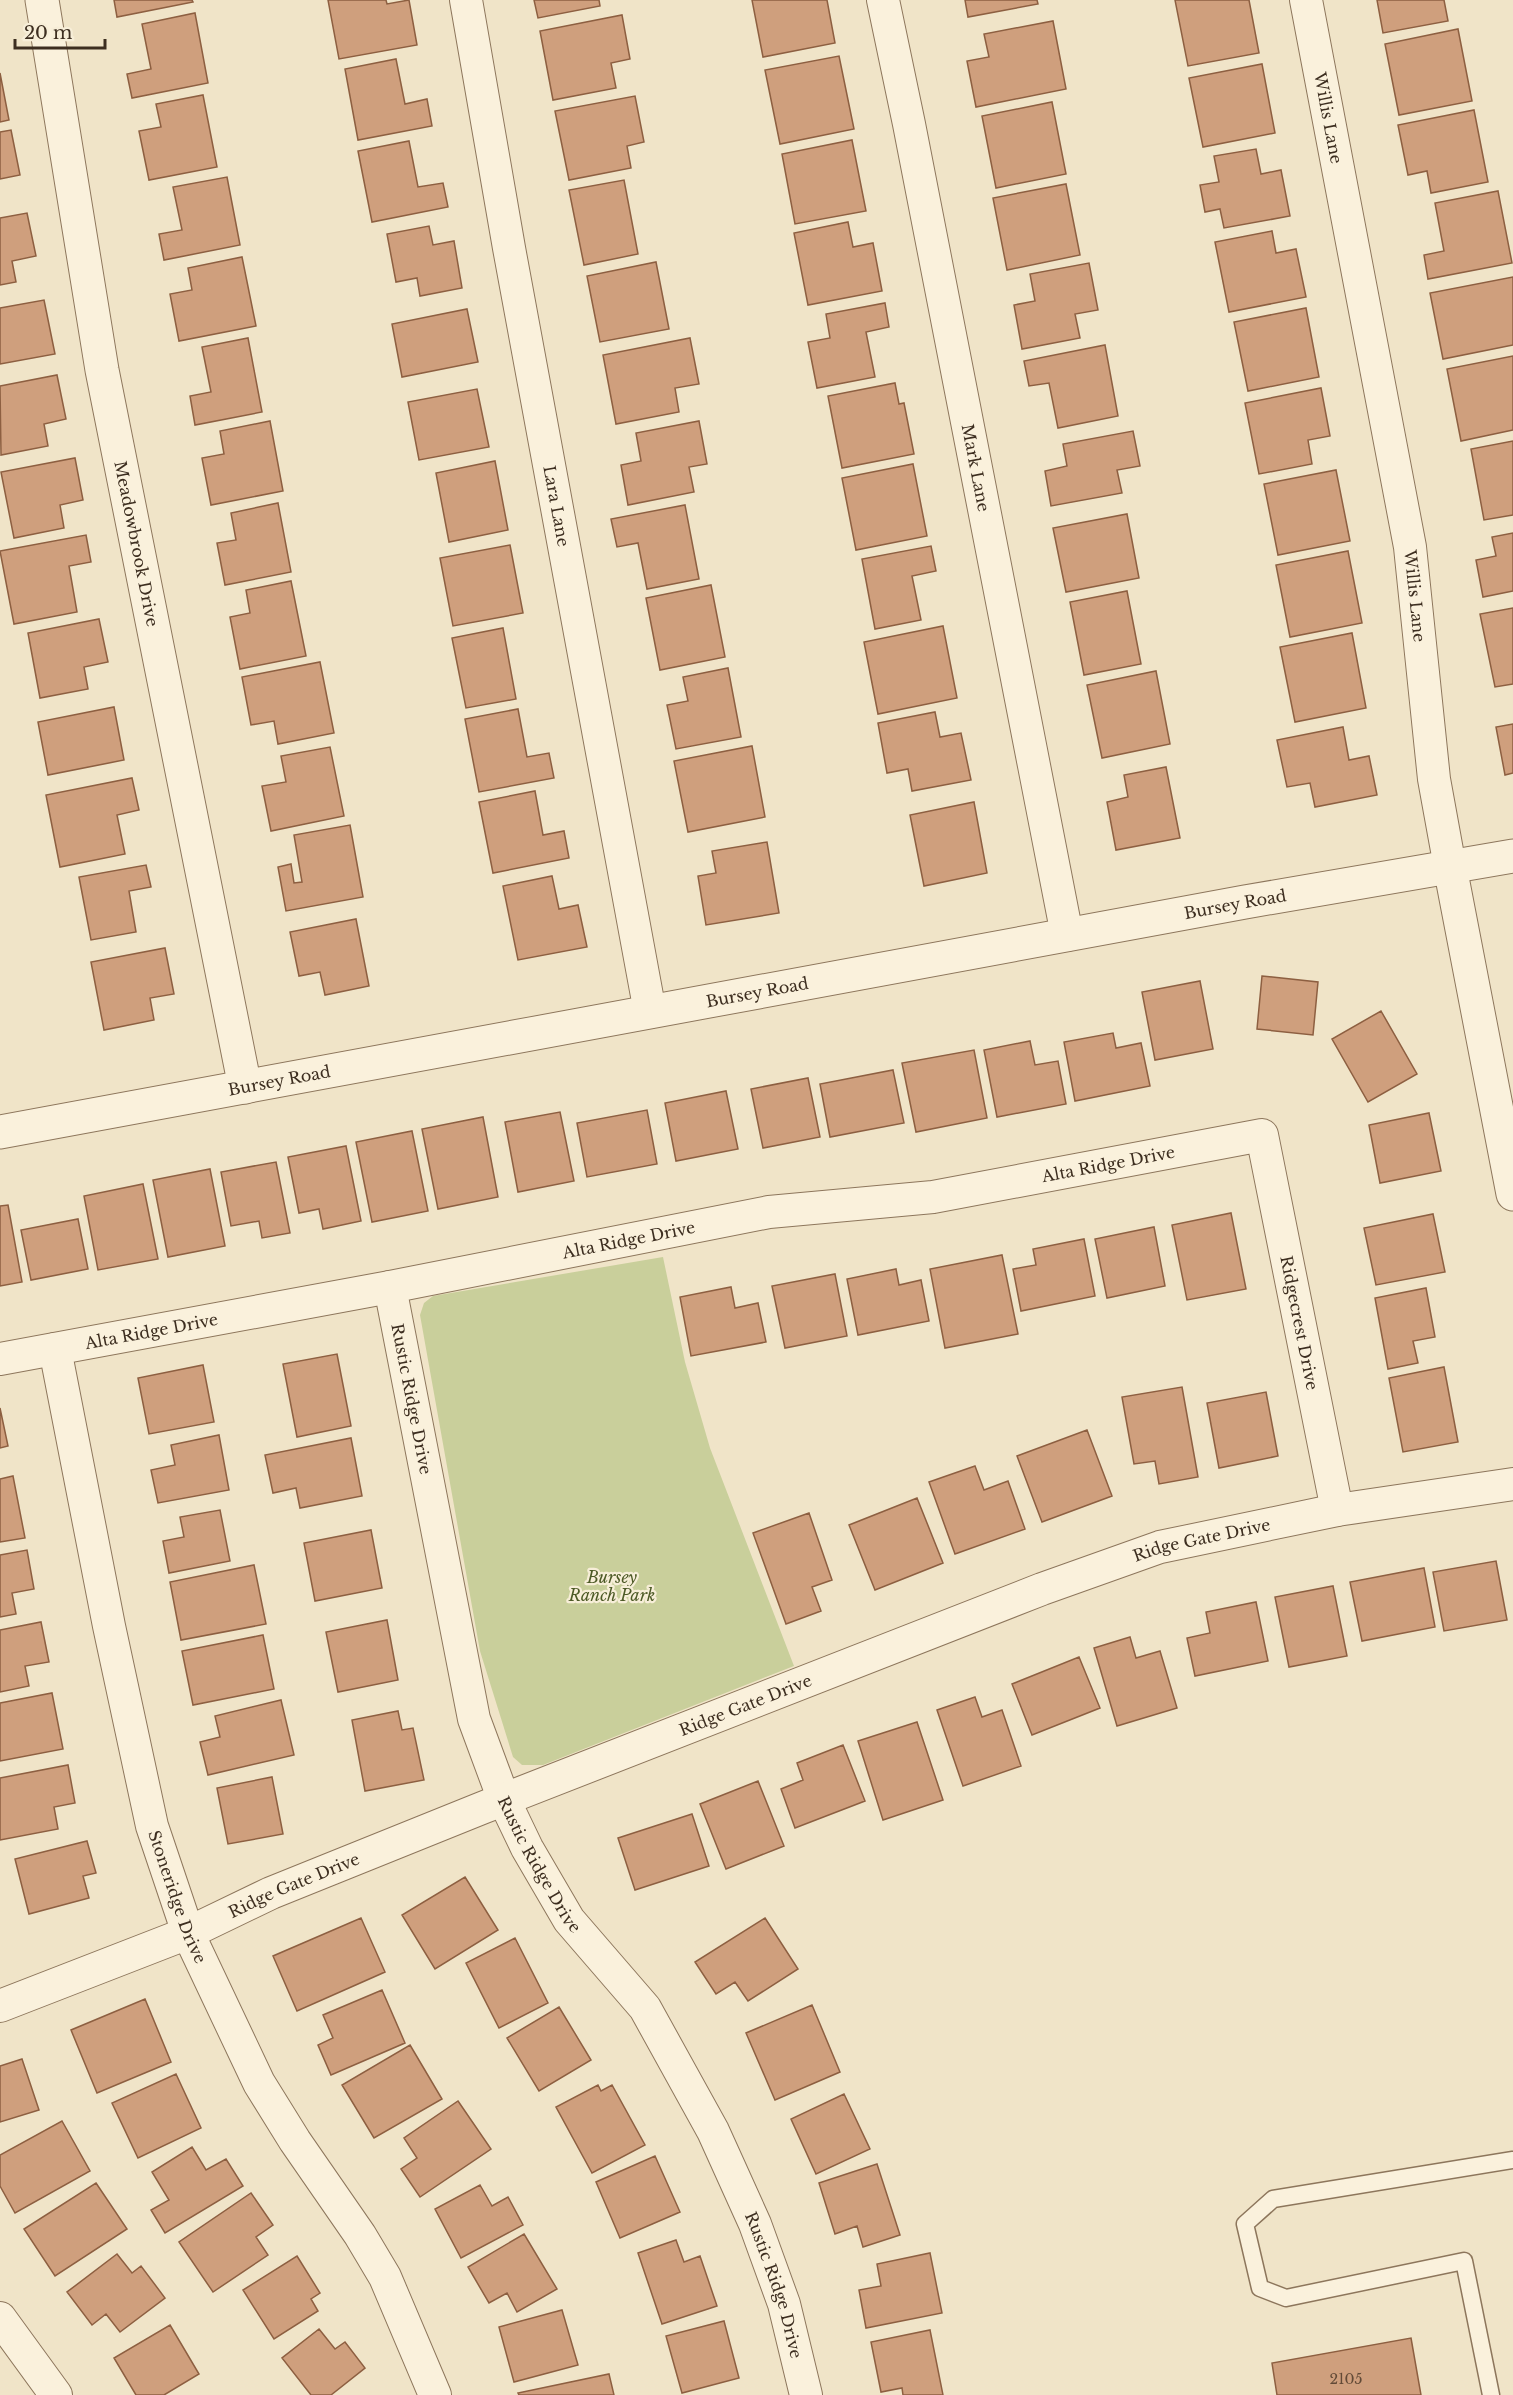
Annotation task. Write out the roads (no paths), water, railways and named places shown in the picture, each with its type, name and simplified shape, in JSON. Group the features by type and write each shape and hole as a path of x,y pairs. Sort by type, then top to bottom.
{"street":[{"name":"Meadowbrook Drive","path":"42,0 102,370 245,1087"},
{"name":"Lara Lane","path":"466,0 508,248 650,1012"},
{"name":"Mark Lane","path":"883,0 914,147 1067,935"},
{"name":"Willis Lane","path":"1306,0 1410,547 1434,779 1513,1194"},
{"name":"Bursey Road","path":"0,1132 1067,935 1513,856"},
{"name":"Alta Ridge Drive","path":"0,1359 390,1287 769,1212 933,1197 1262,1135"},
{"name":"Ridgecrest Drive","path":"1262,1135 1337,1510"},
{"name":"Rustic Ridge Drive","path":"390,1287 474,1719 504,1800 527,1848 569,1920 645,2008 713,2131 755,2224 784,2304 806,2395"},
{"name":"Stoneridge Drive","path":"55,1349 109,1626 152,1826 188,1933 259,2082 295,2142 360,2235 385,2277 435,2395"},
{"name":"Ridge Gate Drive","path":"0,2006 188,1933 271,1893 504,1800 1042,1589 1160,1547 1337,1510 1513,1484"},
{"path":"0,2318 46,2392"}],"lane":[{"path":"1491,2395 1464,2261 1286,2298 1260,2288 1245,2224 1274,2199 1513,2160"}],"park label":[{"name":"Bursey Ranch Park","path":"612,1586"}]}
